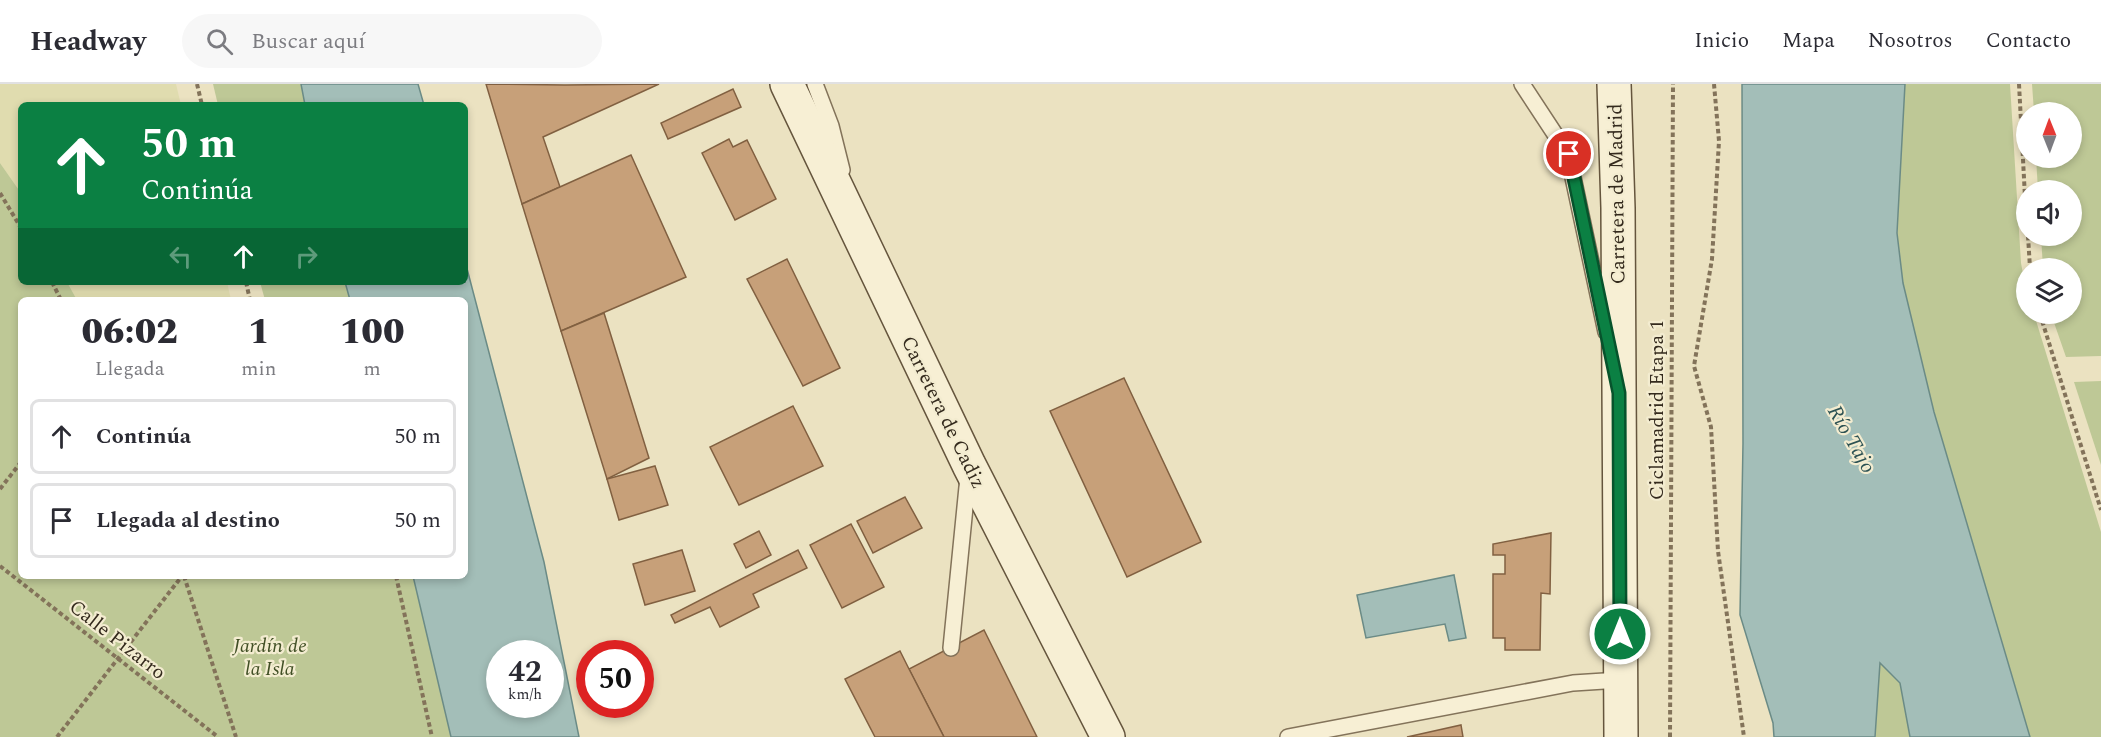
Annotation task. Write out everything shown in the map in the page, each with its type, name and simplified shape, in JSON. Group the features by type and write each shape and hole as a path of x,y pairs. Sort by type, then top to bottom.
{"main road":[{"name":"Carretera de Cadiz","path":"787,84 969,465 1108,737"},
{"name":"Carretera de Madrid","path":"1614,84 1618,208 1621,737"}],"lane":[{"path":"815,84 831,126 858,230"},
{"path":"1522,84 1569,154 1619,393"},
{"path":"951,648 969,465"},
{"path":"1288,737 1573,682 1620,680"}],"path":[{"path":"197,84 201,102"},
{"name":"Ciclamadrid Etapa 1","path":"1670,737 1673,84"},
{"path":"1714,84 1719,141 1712,259 1694,366 1711,427 1718,551 1744,737"},
{"path":"2019,84 2024,180"},
{"path":"0,193 18,223"},
{"path":"2043,324 2101,510"},
{"path":"0,489 18,466"},
{"name":"Calle Pizarro","path":"0,566 218,737"},
{"path":"57,737 181,579"},
{"path":"184,579 236,737"},
{"path":"397,579 432,737"}],"shaded area":[{"path":"0,84 176,84 180,102 18,102 18,189 0,163"},
{"path":"69,285 228,285 230,297 75,297"}],"green space":[{"path":"213,84 301,84 304,102 217,102"},
{"path":"1905,84 2010,84 2016,182 2016,246 2020,246 2021,258 2016,258 2016,324 2037,324 2101,532 2101,737 2030,737 1934,412 1903,283 1897,233"},
{"path":"2032,84 2101,84 2101,356 2066,357 2054,324 2082,324 2082,258 2042,258 2042,246 2082,246 2082,180 2037,180 2037,168 2082,168 2082,102 2033,102"},
{"name":"Jardín de la Isla","path":"0,163 18,189 18,285 69,285 75,297 18,297 18,579 414,579 451,737 0,737"},
{"path":"261,285 346,285 349,297 264,297"},
{"path":"2101,381 2101,465 2074,382"},
{"path":"1880,662 1900,683 1910,737 1875,737"}],"water":[{"path":"301,84 418,84 423,102 304,102"},
{"name":"Río Tajo","path":"1742,84 1905,84 1897,233 1903,283 1934,412 2030,737 1910,737 1900,683 1880,663 1875,737 1774,737 1773,723 1740,615 1743,443"},
{"path":"468,272 544,562 560,640 486,640 486,718 564,718 564,662 579,737 451,737 414,579 468,579 468,297 349,297 346,285 468,285"},
{"path":"1454,575 1466,638 1449,641 1445,624 1366,638 1357,595"}],"building":[{"path":"486,84 659,84 543,137 560,187 522,204"},
{"path":"733,89 741,107 668,139 661,123"},
{"path":"729,139 733,147 747,140 776,199 735,220 702,153"},
{"path":"631,155 686,277 561,331 522,204"},
{"path":"787,259 840,368 803,386 747,279"},
{"path":"604,313 649,458 607,479 561,331"},
{"path":"1124,378 1201,542 1127,577 1050,411"},
{"path":"793,406 823,466 739,505 710,447"},
{"path":"655,466 668,505 619,520 607,479"},
{"path":"905,497 922,528 873,553 857,521"},
{"path":"851,524 884,587 842,608 810,545"},
{"path":"759,531 771,555 746,568 734,544"},
{"path":"1551,533 1550,594 1541,593 1540,650 1505,650 1505,638 1493,638 1493,574 1505,574 1505,555 1493,555 1493,544"},
{"path":"682,550 695,591 645,605 633,564"},
{"path":"798,550 807,568 753,594 759,607 720,627 710,607 675,623 671,615"},
{"path":"984,630 1037,737 944,737 909,669"},
{"path":"900,651 944,737 875,737 845,679"},
{"path":"1461,725 1463,737 1407,737"}],"route":[{"path":"1569,154 1619,393 1620,634"}]}
